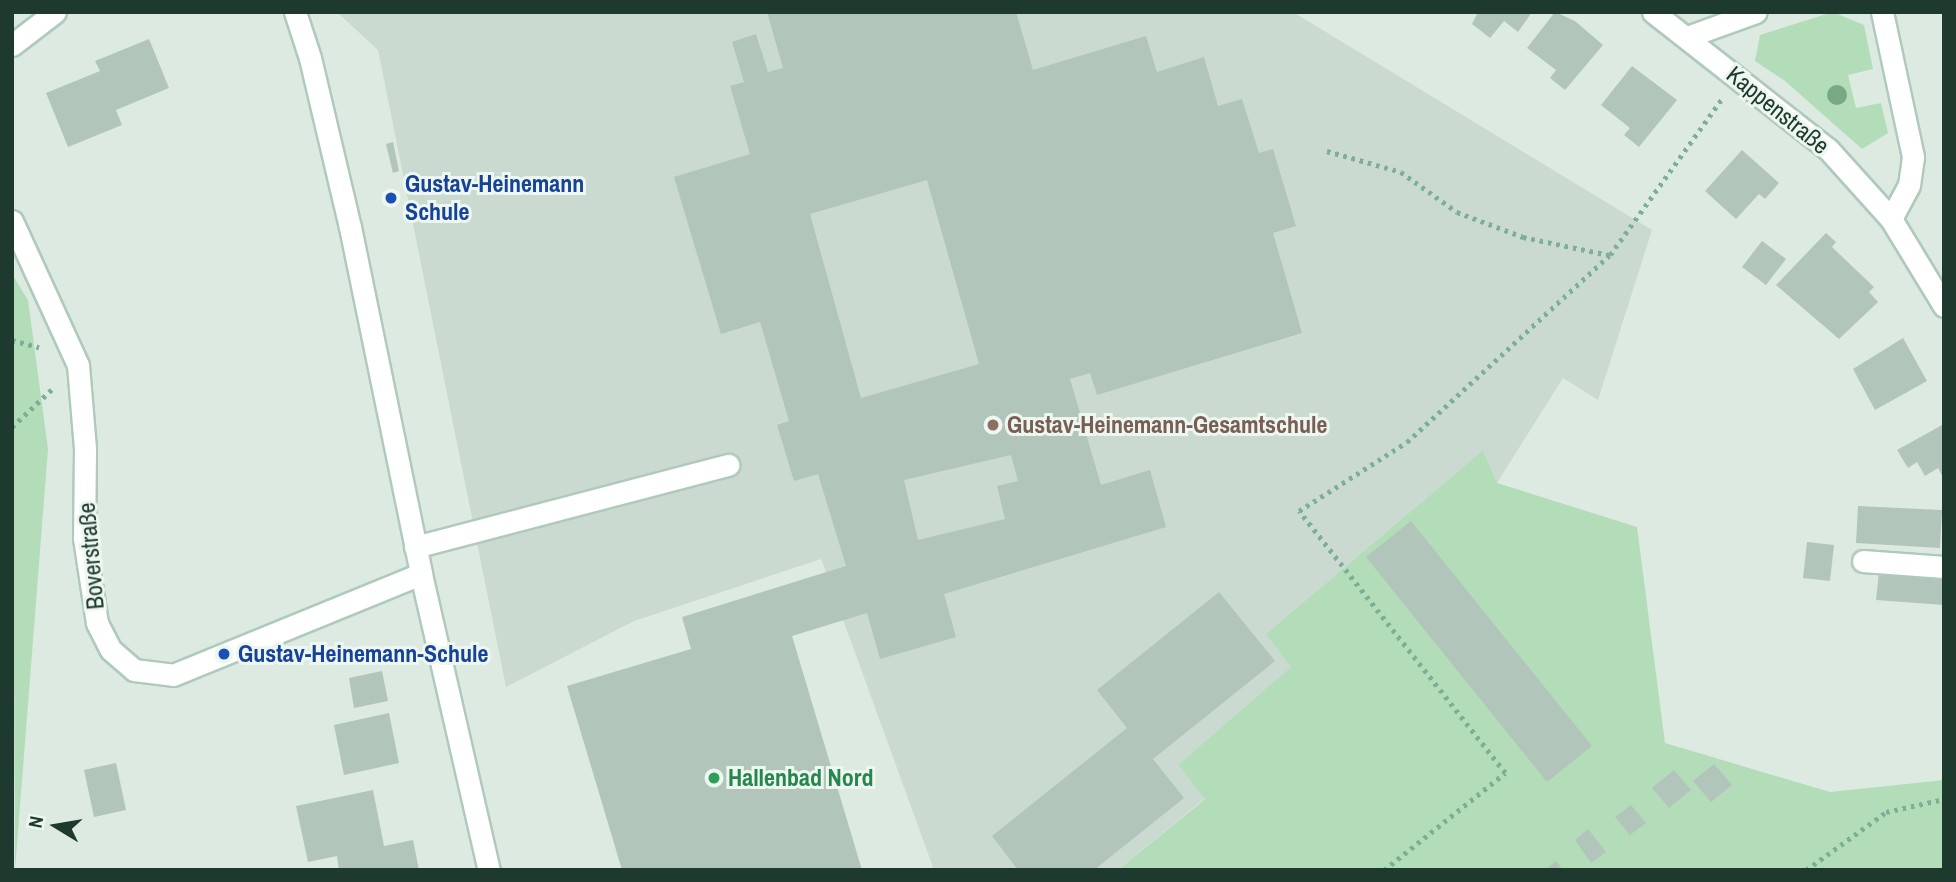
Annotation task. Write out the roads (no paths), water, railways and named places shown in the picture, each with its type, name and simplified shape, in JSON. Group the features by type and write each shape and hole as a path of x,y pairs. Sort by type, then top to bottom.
{"street":[{"path":"12,45 55,12"},
{"path":"295,12 350,227 415,547 489,870"},
{"name":"Kappenstraße","path":"1653,12 1828,149 1891,219 1944,306"},
{"path":"1688,37 1756,12"},
{"path":"1882,12 1913,157 1909,185 1891,219"},
{"name":"Boverstraße","path":"12,221 78,365 85,449 84,538 97,623 111,650 134,670 173,675 421,574"},
{"path":"415,547 727,465"},
{"path":"1863,561 1944,568"}],"place":[{"name":"Gustav-Heinemann Schule","path":"391,198"},
{"name":"Gustav-Heinemann-Gesamtschule","path":"993,425"},
{"name":"Gustav-Heinemann-Schule","path":"224,654"},
{"name":"Hallenbad Nord","path":"714,778"}]}
